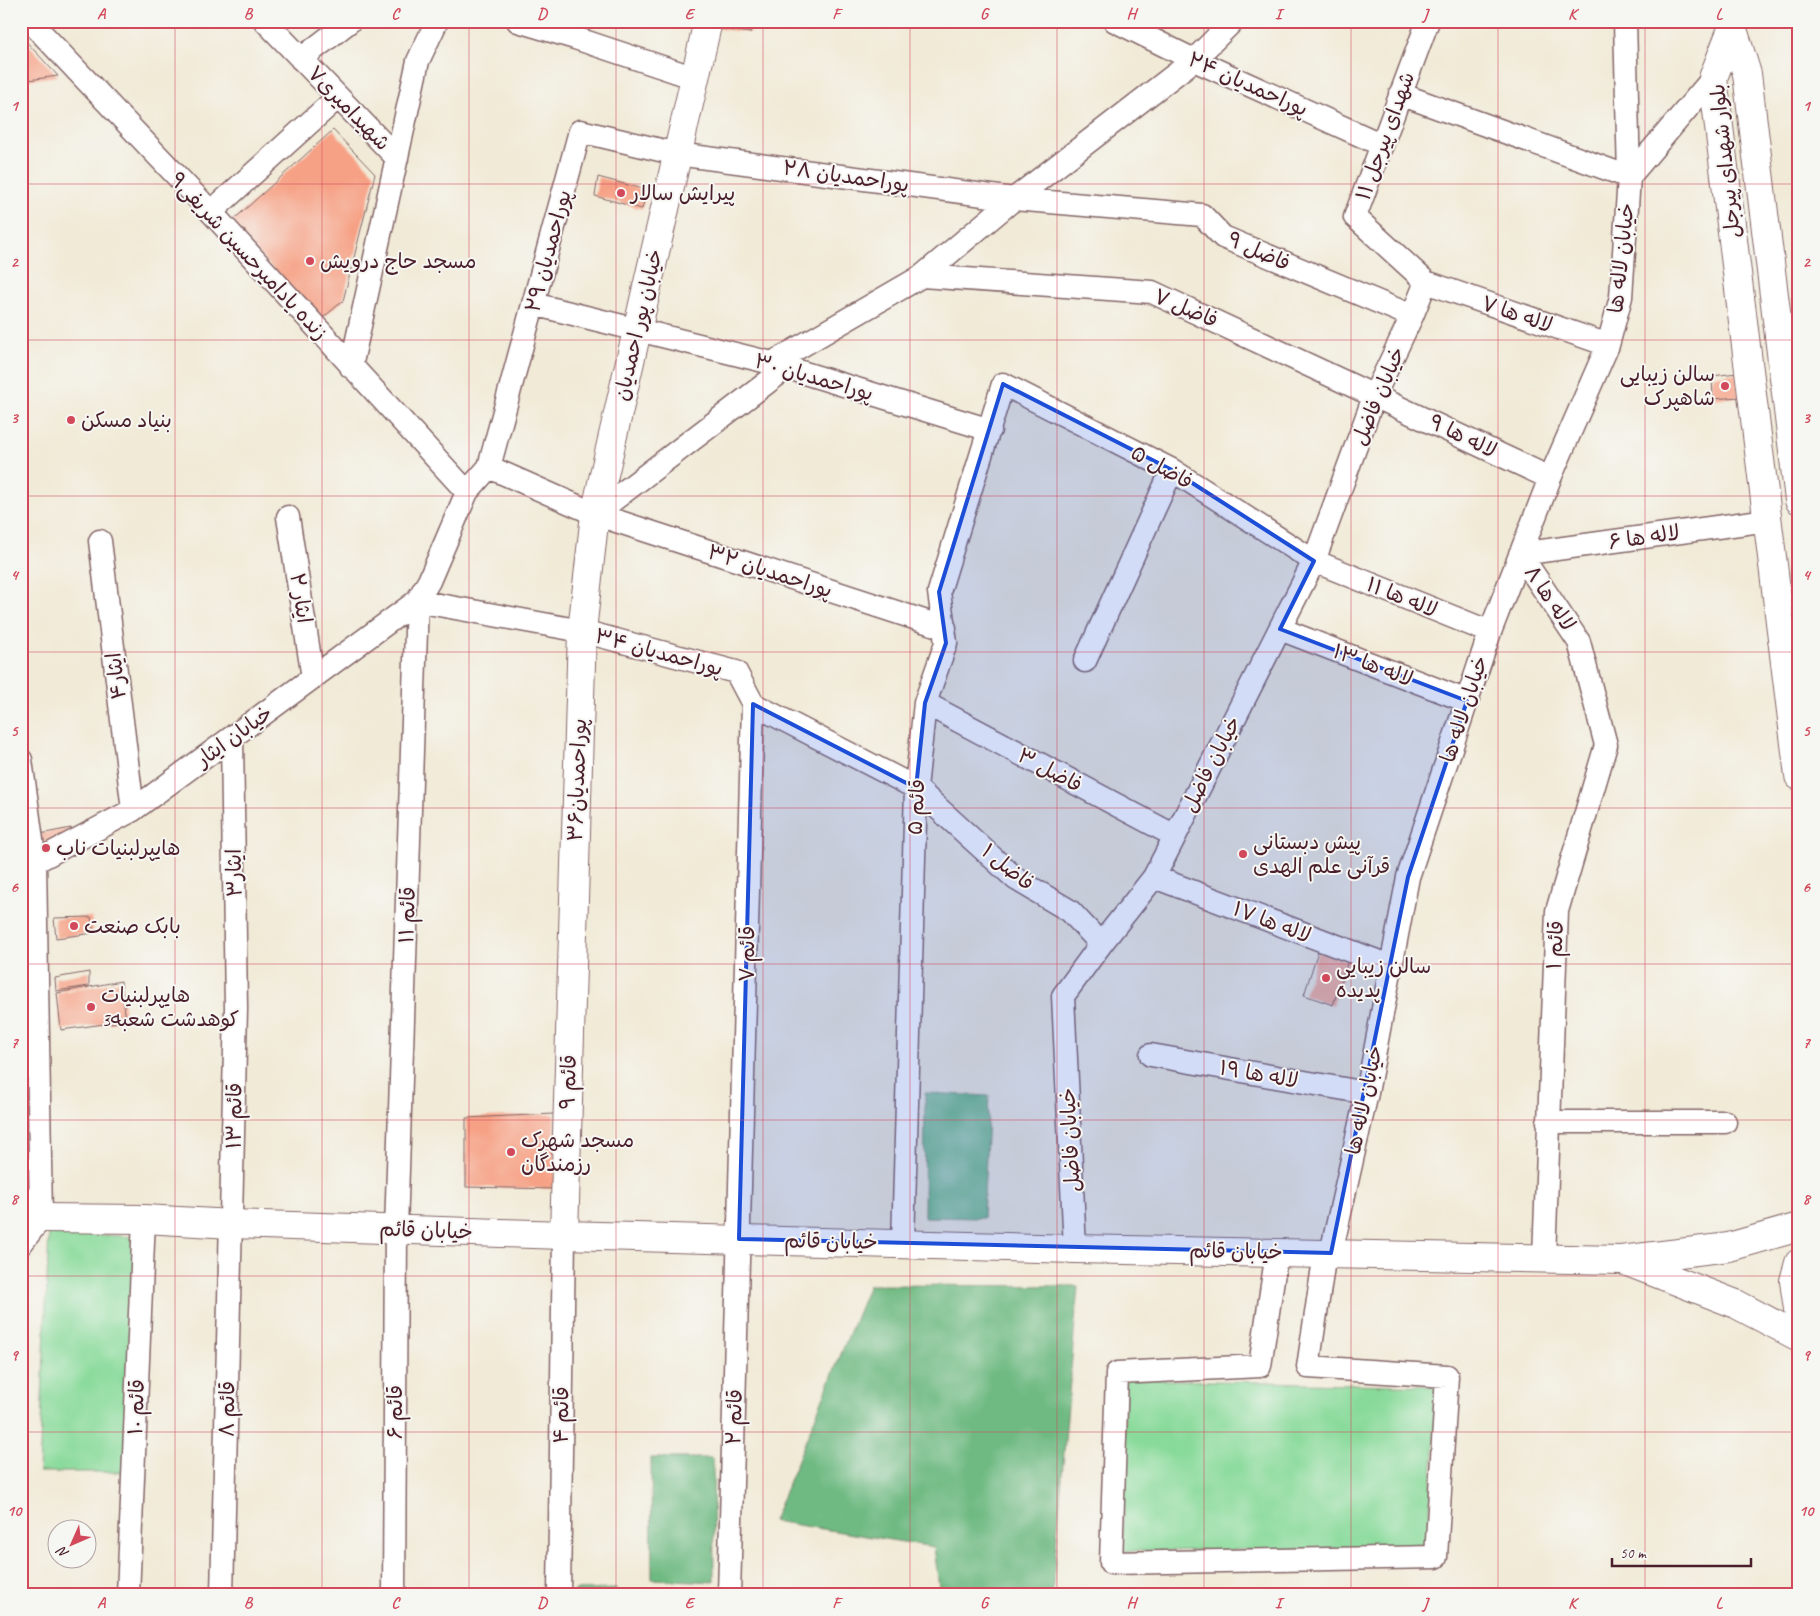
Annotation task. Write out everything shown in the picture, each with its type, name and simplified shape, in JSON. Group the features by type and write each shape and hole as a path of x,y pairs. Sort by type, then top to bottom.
{"street":[{"name":"شهیدامیری۷","path":"265,21 397,158"},
{"path":"301,59 350,21"},
{"path":"351,367 418,61 437,21"},
{"path":"518,21 695,78"},
{"name":"خیابان پور احمدیان","path":"582,631 595,514 708,21"},
{"name":"پوراحمدیان ۲۴","path":"1116,21 1194,60 1382,145"},
{"path":"595,514 779,366 922,276 1014,199 1194,60 1233,21"},
{"name":"شهدای پیرجل ۱۱","path":"1426,282 1355,217 1428,21"},
{"name":"خیابان لاله ها","path":"1277,1252 1260,1366 1117,1373 1111,1563 1436,1557 1446,1376 1308,1367 1328,1253 1367,1093 1408,876 1490,632 1550,478 1608,345 1621,297 1629,177 1625,21"},
{"name":"زنده یادامیرحسین شریفی۹","path":"32,22 211,212 467,492"},
{"name":"بلوار شهدای پیرجل","path":"1731,25 1713,78 1768,520 1793,685 1799,776"},
{"name":"بلوار شهدای پیرجل","path":"1731,25 1747,74 1789,330 1799,500"},
{"path":"1400,94 1629,177 1713,78"},
{"path":"211,212 338,97"},
{"name":"پوراحمدیان ۲۹","path":"489,467 580,131 677,154"},
{"name":"پوراحمدیان ۲۸","path":"677,154 1014,199"},
{"name":"فاضل ۹","path":"1014,199 1202,215 1223,237 1412,316"},
{"name":"فاضل ۷","path":"922,276 1152,292 1375,394"},
{"name":"خیابان فاضل","path":"1075,1249 1063,996 1154,877 1175,836 1314,561 1375,394 1426,282"},
{"name":"لاله ها ۷","path":"1426,282 1608,345"},
{"name":"پوراحمدیان ۳۰","path":"533,304 779,366 990,430"},
{"name":"قائم ۵","path":"903,1243 916,788 925,703 946,643 939,592 1003,384"},
{"name":"فاضل ۵","path":"1003,384 1172,470 1314,561"},
{"name":"لاله ها ۹","path":"1375,394 1550,478"},
{"name":"خیابان ایثار","path":"28,862 132,810 417,601 429,581 467,492 489,467"},
{"name":"پوراحمدیان ۳۲","path":"489,467 595,514 945,628"},
{"path":"1085,661 1172,470"},
{"name":"ایثار ۲","path":"288,518 313,678"},
{"name":"لاله ها ۶","path":"1520,554 1768,520"},
{"name":"ایثار۴","path":"100,541 132,810"},
{"name":"لاله ها ۸","path":"1520,554 1579,642"},
{"name":"لاله ها ۱۱","path":"1314,561 1490,632"},
{"name":"پوراحمدیان ۳۴","path":"417,601 582,631 736,672"},
{"name":"قائم ۱۱","path":"396,1229 417,601"},
{"name":"لاله ها ۱۳","path":"1280,629 1467,702"},
{"name":"پوراحمدیان۳۶","path":"572,929 582,631"},
{"name":"قائم ۱","path":"1544,1258 1557,911 1606,745 1579,642"},
{"name":"قائم ۷","path":"736,672 753,704 740,1239"},
{"name":"فاضل ۳","path":"925,703 1175,836"},
{"name":"فاضل ۱","path":"753,704 916,788 1016,879 1070,911 1101,944"},
{"name":"ایثار۳","path":"232,738 236,1008"},
{"path":"21,760 28,862 41,1218 21,1244"},
{"name":"لاله ها ۱۷","path":"1154,877 1390,966"},
{"name":"قائم ۹","path":"564,1235 572,929"},
{"name":"قائم ۱۳","path":"232,1224 236,1008"},
{"name":"لاله ها ۱۹","path":"1151,1055 1367,1093"},
{"path":"1548,1122 1725,1122"},
{"path":"21,1196 41,1218"},
{"name":"خیابان قائم","path":"41,1218 144,1219 232,1224 564,1235 1075,1249 1621,1260"},
{"name":"قائم ۱۰","path":"128,1595 144,1219"},
{"name":"قائم ۸","path":"222,1595 232,1224"},
{"path":"1621,1260 1729,1247 1799,1227"},
{"name":"قائم ۶","path":"394,1595 396,1229"},
{"name":"قائم ۴","path":"558,1595 564,1235"},
{"name":"قائم ۲","path":"729,1595 740,1239"},
{"path":"1621,1260 1736,1304 1799,1337"},
{"path":"1799,1263 1794,1281 1799,1316"}],"highlighted area":[{"path":"1003,384 1172,470 1314,561 1280,629 1467,701 1408,877 1331,1253 739,1239 753,704 916,788 925,703 946,643 939,592"}],"green space":[{"path":"30,869 32,1199 21,1187 21,870"},
{"path":"925,1093 989,1096 983,1218 924,1217"},
{"path":"49,1232 137,1237 127,1472 39,1472"},
{"path":"869,1285 1078,1286 1052,1595 940,1595 934,1547 773,1521"},
{"path":"1125,1379 1438,1386 1428,1544 1388,1548 1123,1551"},
{"path":"651,1458 713,1458 714,1582 652,1579"},
{"path":"616,1589 616,1595 574,1595 574,1590"}],"building":[{"path":"715,21 753,21 750,33 714,28"},
{"path":"21,36 58,76 21,81"},
{"name":"مسجد حاج درویش","path":"333,130 375,174 343,301 319,321 231,222"},
{"name":"پیرایش سالار","path":"598,177 647,190 642,209 595,196"},
{"name":"سالن زیبایی شاهپرک","path":"1737,373 1739,397 1713,399 1712,376"},
{"name":"هایپرلبنیات ناب","path":"71,828 73,839 38,857 35,835"},
{"name":"بابک صنعت","path":"91,917 94,933 56,938 54,918"},
{"name":"سالن زیبایی پدیده","path":"1318,951 1348,961 1333,1005 1304,995"},
{"path":"89,972 89,986 56,991 55,978"},
{"name":"هایپرلبنیات کوهدشت شعبه3","path":"121,981 126,1021 61,1030 57,993"},
{"name":"مسجد شهرک رزمندگان","path":"554,1114 556,1189 466,1187 466,1118"}],"place":[{"name":"پیرایش سالار","path":"621,193"},
{"name":"مسجد حاج درویش","path":"310,261"},
{"name":"سالن زیبایی شاهپرک","path":"1725,386"},
{"name":"بنیاد مسکن","path":"71,420"},
{"name":"هایپرلبنیات ناب","path":"46,848"},
{"name":"پیش دبستانی قرآنی علم الهدی","path":"1243,854"},
{"name":"بابک صنعت","path":"74,926"},
{"name":"سالن زیبایی پدیده","path":"1326,978"},
{"name":"هایپرلبنیات کوهدشت شعبه3","path":"91,1007"},
{"name":"مسجد شهرک رزمندگان","path":"511,1152"}]}
